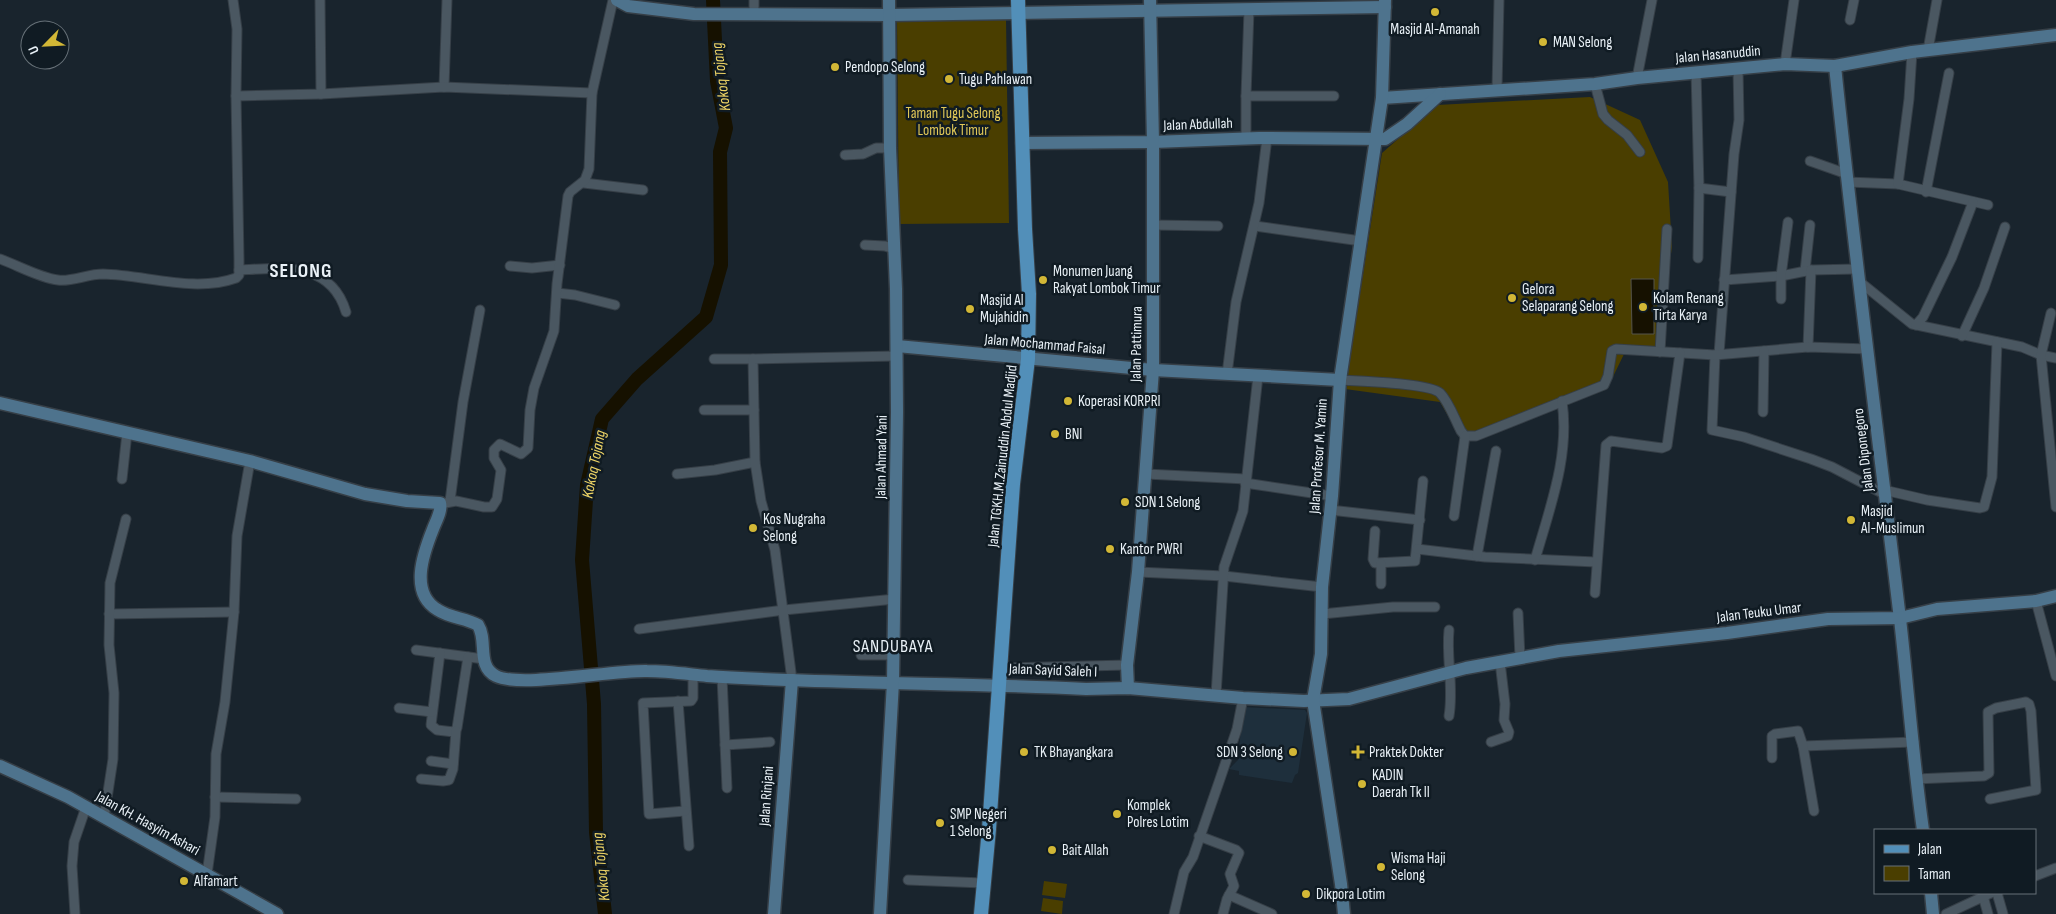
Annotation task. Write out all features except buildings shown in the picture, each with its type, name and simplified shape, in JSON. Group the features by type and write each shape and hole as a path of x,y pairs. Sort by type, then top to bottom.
{"main road":[{"name":"Jalan TGKH.M.Zainuddin Abdul Madjid","path":"982,914 1013,484 1028,359 1029,294 1018,6"}],"street":[{"path":"0,259 56,280 102,274 171,282 208,283 236,278 239,270 236,96 238,29 233,0"},
{"path":"320,0 321,94"},
{"path":"444,87 447,0"},
{"path":"584,183 588,169 592,93 612,0"},
{"path":"618,0 628,6 694,14 890,15 1018,6 1150,6 1249,10 1319,4 1385,4"},
{"path":"750,14 754,0"},
{"name":"Jalan Ahmad Yani","path":"880,914 893,682 895,598 897,351 890,148 890,0"},
{"path":"1497,89 1499,0"},
{"path":"1637,78 1652,0"},
{"path":"1786,64 1794,0"},
{"path":"1850,20 1854,0"},
{"path":"1928,50 1937,0"},
{"name":"Jalan Profesor M. Yamin","path":"1344,914 1313,700 1321,654 1322,587 1332,496 1340,380 1382,98 1385,4"},
{"name":"Jalan Pattimura","path":"1128,688 1127,665 1138,572 1153,370 1153,142 1150,6"},
{"path":"1246,139 1249,10"},
{"name":"Jalan Hasanuddin","path":"1382,98 1595,84 1637,78 1786,64 1836,66 1912,52 2056,35"},
{"path":"1898,184 1909,99 1912,52"},
{"name":"Jalan Diponegoro","path":"1836,66 1857,269 1900,618 1923,829"},
{"path":"1738,69 1739,120 1731,192 1712,430 1744,437 1811,459 1884,492 1980,508 1984,507 1992,477 1997,342"},
{"path":"1696,72 1699,188 1698,258"},
{"path":"1926,192 1949,73"},
{"path":"1595,84 1604,114 1608,120 1627,134 1640,152"},
{"path":"236,96 321,94 444,87 592,93"},
{"name":"Jalan Abdullah","path":"1022,143 1153,142 1267,138 1385,138 1398,132 1440,94"},
{"path":"1246,96 1334,96"},
{"path":"1227,374 1236,302 1255,226 1267,138"},
{"path":"845,156 863,154 876,148 890,148"},
{"path":"1810,161 1847,178 1898,184 1988,205"},
{"path":"0,403 250,461 365,494 492,507 497,499 501,470 494,458 494,450 500,444 521,454 528,448 530,410 534,388 537,375 553,338 568,196 570,192 584,183 643,190"},
{"path":"1699,188 1731,192"},
{"path":"1916,325 1923,317 1952,257 1972,202"},
{"path":"1781,299 1781,276 1788,222"},
{"path":"1153,225 1218,226"},
{"path":"1808,347 1810,225"},
{"path":"1255,226 1361,240"},
{"path":"1962,336 1984,288 2004,227"},
{"path":"1660,352 1667,229"},
{"path":"865,245 885,246 894,250"},
{"path":"510,266 532,268 560,265"},
{"path":"239,270 276,268 306,272 321,277 337,289 346,312"},
{"path":"1724,280 1781,276 1808,271 1857,269"},
{"path":"1860,282 1882,298 1901,317 1916,325 2022,347 2041,355 2056,358"},
{"path":"557,293 575,295 615,305"},
{"path":"416,650 484,659 482,636 478,625 438,610 425,599 422,592 421,568 445,502 480,310"},
{"path":"2052,313 2041,355 2056,507"},
{"path":"1340,380 1412,386 1436,391 1442,396 1460,431 1465,436 1476,436 1606,384 1614,350 1717,355 1808,347 1868,348"},
{"path":"714,359 753,359 897,351"},
{"name":"Jalan Mochammad Faisal","path":"897,351 1028,359 1153,370 1340,380"},
{"path":"1762,412 1764,351"},
{"path":"1595,593 1606,445 1611,441 1662,448 1667,446 1680,353"},
{"path":"753,359 754,462 761,500 775,550 792,680"},
{"path":"1216,695 1226,558 1242,511 1258,376"},
{"path":"1536,560 1562,462 1565,431 1562,401"},
{"path":"704,410 754,410"},
{"path":"122,479 127,433"},
{"path":"1454,516 1465,436"},
{"path":"1477,556 1496,451"},
{"path":"207,874 214,824 216,754 225,702 234,612 238,525 250,461"},
{"path":"678,474 715,470 754,462"},
{"path":"1146,474 1246,481 1332,496"},
{"path":"1375,531 1374,562 1381,564 1413,562 1416,559 1423,481"},
{"path":"1330,510 1420,520"},
{"path":"104,818 112,772 113,750 114,702 109,653 111,575 126,519"},
{"path":"1417,549 1477,556 1596,562"},
{"path":"1381,564 1381,584"},
{"path":"1138,572 1224,576 1322,587"},
{"name":"Jalan Teuku Umar","path":"1450,672 1559,651 1784,626 1828,619 1900,618 1937,609 2036,601 2056,596"},
{"path":"639,629 895,598"},
{"path":"2036,601 2056,676"},
{"path":"1322,614 1393,608 1435,608"},
{"path":"109,614 234,612"},
{"path":"1518,613 1520,658"},
{"path":"1449,630 1447,650 1450,672 1450,716"},
{"path":"440,653 431,725 433,728 456,731"},
{"path":"861,655 894,655"},
{"path":"421,779 447,781 451,777 456,731 468,657"},
{"name":"Jalan Sayid Saleh I","path":"484,659 490,672 499,677 522,680 597,673 647,671 792,680 1086,689 1128,688 1304,702 1350,698 1450,672"},
{"path":"1491,742 1508,736 1509,732 1504,720 1505,704 1500,662"},
{"path":"1001,668 1127,665"},
{"path":"685,811 649,814 643,703 687,702 693,698 693,674"},
{"path":"722,677 727,788"},
{"name":"Jalan Rinjani","path":"774,914 792,680"},
{"path":"1174,914 1184,872 1192,857 1237,729 1243,698"},
{"path":"678,702 689,846"},
{"path":"1916,779 1984,776 1988,773 1988,712 2026,702 2029,704 2031,711 2036,790 1990,799"},
{"path":"399,708 432,712"},
{"path":"1772,758 1771,740 1775,734 1798,731 1803,746 1814,811"},
{"path":"725,744 770,742"},
{"path":"1803,746 1914,742"},
{"path":"431,760 453,764"},
{"name":"Jalan KH. Hasyim Ashari","path":"0,766 86,807 277,914"},
{"path":"216,797 296,798"},
{"path":"75,914 72,866 74,842 86,807"},
{"path":"1199,836 1236,850 1239,854 1230,874 1234,886 1223,914"},
{"path":"2036,876 2056,868"},
{"path":"908,880 983,883"},
{"path":"1931,894 1933,914"},
{"path":"1946,914 1987,894 1988,914"},
{"path":"1997,894 2003,914"},
{"path":"1229,895 1272,914"}],"shaded area":[{"name":"Kolam Renang Tirta Karya","path":"1631,279 1654,279 1654,334 1632,334"},
{"path":"1243,707 1305,710 1307,713 1298,773 1295,775 1292,783 1239,775 1239,771 1229,769 1238,760"}],"green space":[{"name":"Taman Tugu Selong Lombok Timur","path":"1006,19 1009,223 899,224 897,20"},
{"name":"Gelora Selaparang Selong","path":"1590,97 1640,120 1668,182 1672,247 1657,349 1625,352 1609,385 1462,440 1440,402 1345,389 1382,153 1437,105"},
{"path":"1044,881 1067,884 1065,898 1042,895"},
{"path":"1043,898 1063,901 1062,914 1041,911"}],"waterway":[{"name":"Kokoq Tojang","path":"605,914 596,832 594,704 582,560 587,485 602,419 637,379 706,317 721,265 720,152 726,128 717,81 713,0"}],"place":[{"name":"Masjid Al-Amanah","path":"1435,12"},
{"name":"MAN Selong","path":"1543,42"},
{"name":"Pendopo Selong","path":"835,67"},
{"name":"Tugu Pahlawan","path":"949,79"},
{"name":"Monumen Juang Rakyat Lombok Timur","path":"1043,280"},
{"name":"Gelora Selaparang Selong","path":"1512,298"},
{"name":"Kolam Renang Tirta Karya","path":"1643,307"},
{"name":"Masjid Al Mujahidin","path":"970,309"},
{"name":"Koperasi KORPRI","path":"1068,401"},
{"name":"BNI","path":"1055,434"},
{"name":"SDN 1 Selong","path":"1125,502"},
{"name":"Masjid Al-Muslimun","path":"1851,520"},
{"name":"Kos Nugraha Selong","path":"753,528"},
{"name":"Kantor PWRI","path":"1110,549"},
{"name":"TK Bhayangkara","path":"1024,752"},
{"name":"SDN 3 Selong","path":"1293,752"},
{"name":"Praktek Dokter","path":"1358,752"},
{"name":"KADIN Daerah Tk II","path":"1362,784"},
{"name":"Komplek Polres Lotim","path":"1117,814"},
{"name":"SMP Negeri 1 Selong","path":"940,823"},
{"name":"Bait Allah","path":"1052,850"},
{"name":"Wisma Haji Selong","path":"1381,867"},
{"name":"Alfamart","path":"184,881"},
{"name":"Dikpora Lotim","path":"1306,894"}],"district":[{"name":"SELONG","path":"301,270"},
{"name":"SANDUBAYA","path":"893,646"}]}
